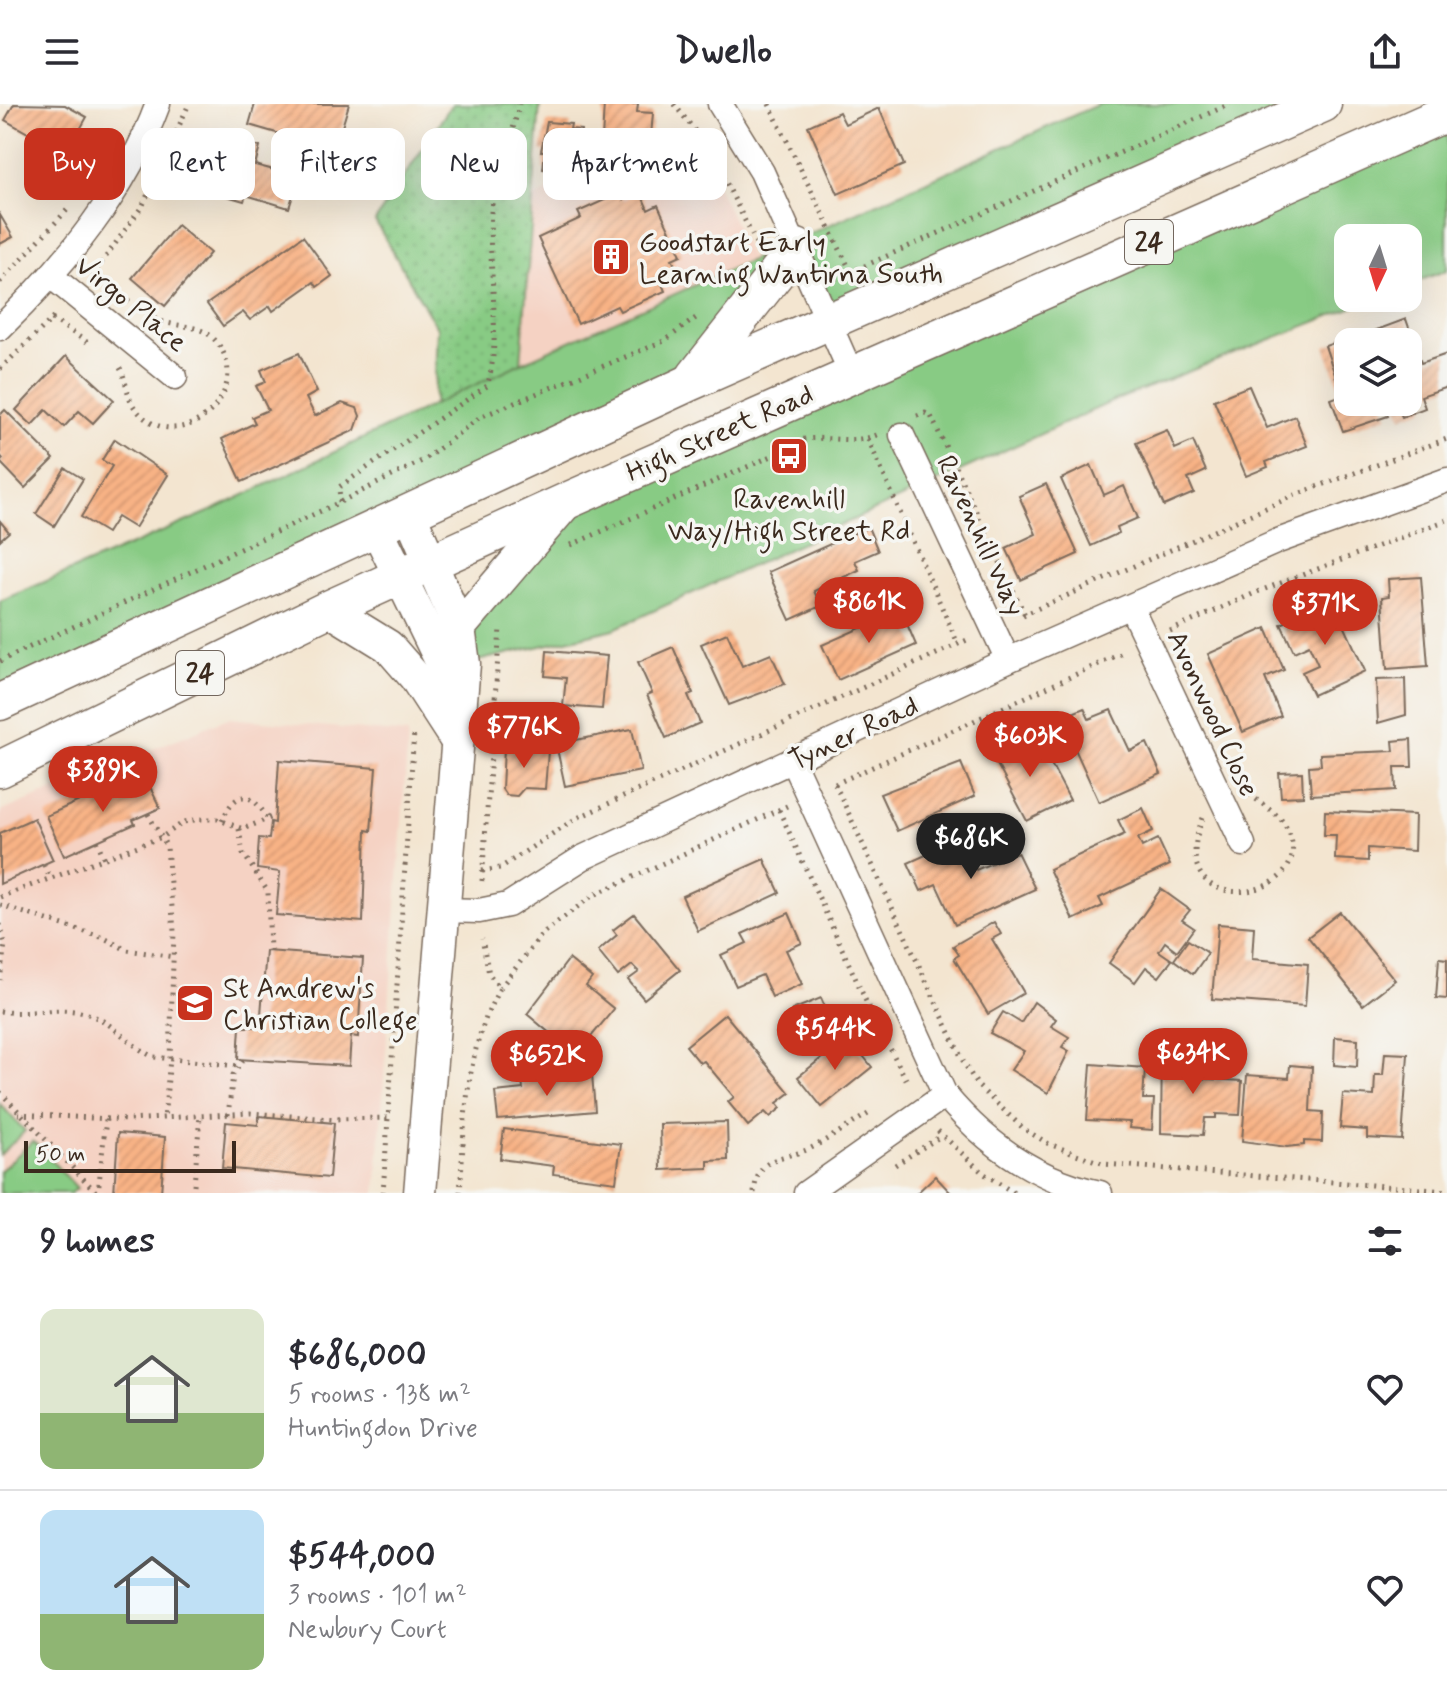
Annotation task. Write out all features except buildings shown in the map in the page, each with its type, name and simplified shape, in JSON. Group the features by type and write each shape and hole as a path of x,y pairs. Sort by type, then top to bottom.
{"main road":[{"name":"High Street Road","path":"0,702 689,383 1323,104"},
{"name":"High Street Road","path":"0,769 328,609 851,373 1447,113"},
{"path":"689,383 797,247"},
{"path":"459,628 569,500"},
{"path":"409,512 416,570 460,700"},
{"path":"376,527 416,570 459,628 464,664 441,910 420,1193"},
{"path":"328,609 388,646 415,677 456,740"}],"street":[{"path":"0,328 51,276 117,191 158,104"},
{"path":"720,104 750,147 851,373"},
{"name":"Virgo Place","path":"51,276 175,377"},
{"name":"Ravenhill Way","path":"897,429 1008,660"},
{"name":"Tyner Road","path":"441,910 479,911 508,905 582,858 1008,660 1292,535 1447,480"},
{"name":"Avonwood Close","path":"1131,607 1243,844"},
{"path":"792,760 945,1095 980,1134 1023,1164 1046,1176 1100,1193"},
{"path":"806,1193 945,1095"}],"path":[{"path":"340,502 339,487 487,386 492,350 492,208 500,165 519,104"},
{"path":"674,104 710,150 761,254"},
{"path":"769,104 848,273 1230,104"},
{"path":"0,282 72,205"},
{"path":"0,369 64,307"},
{"path":"0,661 424,460 480,417 664,341 710,308"},
{"path":"564,549 774,455 785,443 798,438 868,439 897,429 925,413 931,416 1025,615"},
{"path":"868,439 958,644"},
{"path":"1017,618 1295,495 1447,439"},
{"path":"1163,634 1270,586 1447,520"},
{"path":"482,881 501,613"},
{"path":"482,871 500,868 575,819 967,640"},
{"path":"1133,648 832,785 964,1063 978,1086 1024,1129 1075,1155 1130,1168 1447,1191"},
{"path":"383,1193 416,741 412,728"},
{"path":"0,897 162,837 184,822 222,821 239,829 272,818 259,804 244,797 230,803 222,821"},
{"path":"460,1193 471,1065 484,1020 500,988 531,946 573,908 619,883 788,806"},
{"path":"779,810 869,1008 911,1089"},
{"path":"148,814 167,847 174,957 164,1119"},
{"path":"239,829 243,853 268,892 270,952"},
{"path":"97,841 104,858"},
{"path":"44,865 50,878"},
{"path":"0,905 104,938 127,950 174,957"},
{"path":"0,924 5,944 0,980"},
{"path":"482,939 489,974 500,988"},
{"path":"0,1011 17,1014 62,1009 90,1014 124,1033 142,1052 170,1059 238,1066"},
{"path":"228,1115 233,1075 244,1059"},
{"path":"0,1092 18,1114 98,1193"},
{"path":"754,1193 760,1173 777,1157 813,1147 874,1111"},
{"path":"18,1114 106,1119 228,1115 389,1118"},
{"path":"194,1185 200,1116"},
{"path":"98,1193 106,1119"},
{"path":"883,1173 941,1136"}],"shaded area":[{"path":"543,194 543,200 724,200 752,260 521,363 534,198"},
{"name":"St Andrew's Christian College","path":"228,718 408,734 376,1193 0,1193 0,812"}],"green space":[{"path":"452,104 540,104 521,363 434,406 437,328 375,221 389,200 405,200 405,175 421,151 421,200 527,200 527,128 436,128"},
{"path":"1099,104 1323,104 830,323 797,248 689,383 0,702 0,601 211,511 521,363"},
{"path":"1447,113 1447,270 1422,280 1422,224 1334,224 1334,312 1340,312 1111,402 614,629 464,664 468,615 569,500"},
{"path":"0,1104 25,1131 0,1155"},
{"path":"33,1141 77,1188 71,1193 0,1193 0,1171"}],"place":[{"name":"Goodstart Early Learning Wantirna South","path":"611,257"},
{"name":"Ravenhill Way/High Street Rd","path":"789,456"},
{"name":"St Andrew's Christian College","path":"195,1003"}]}
